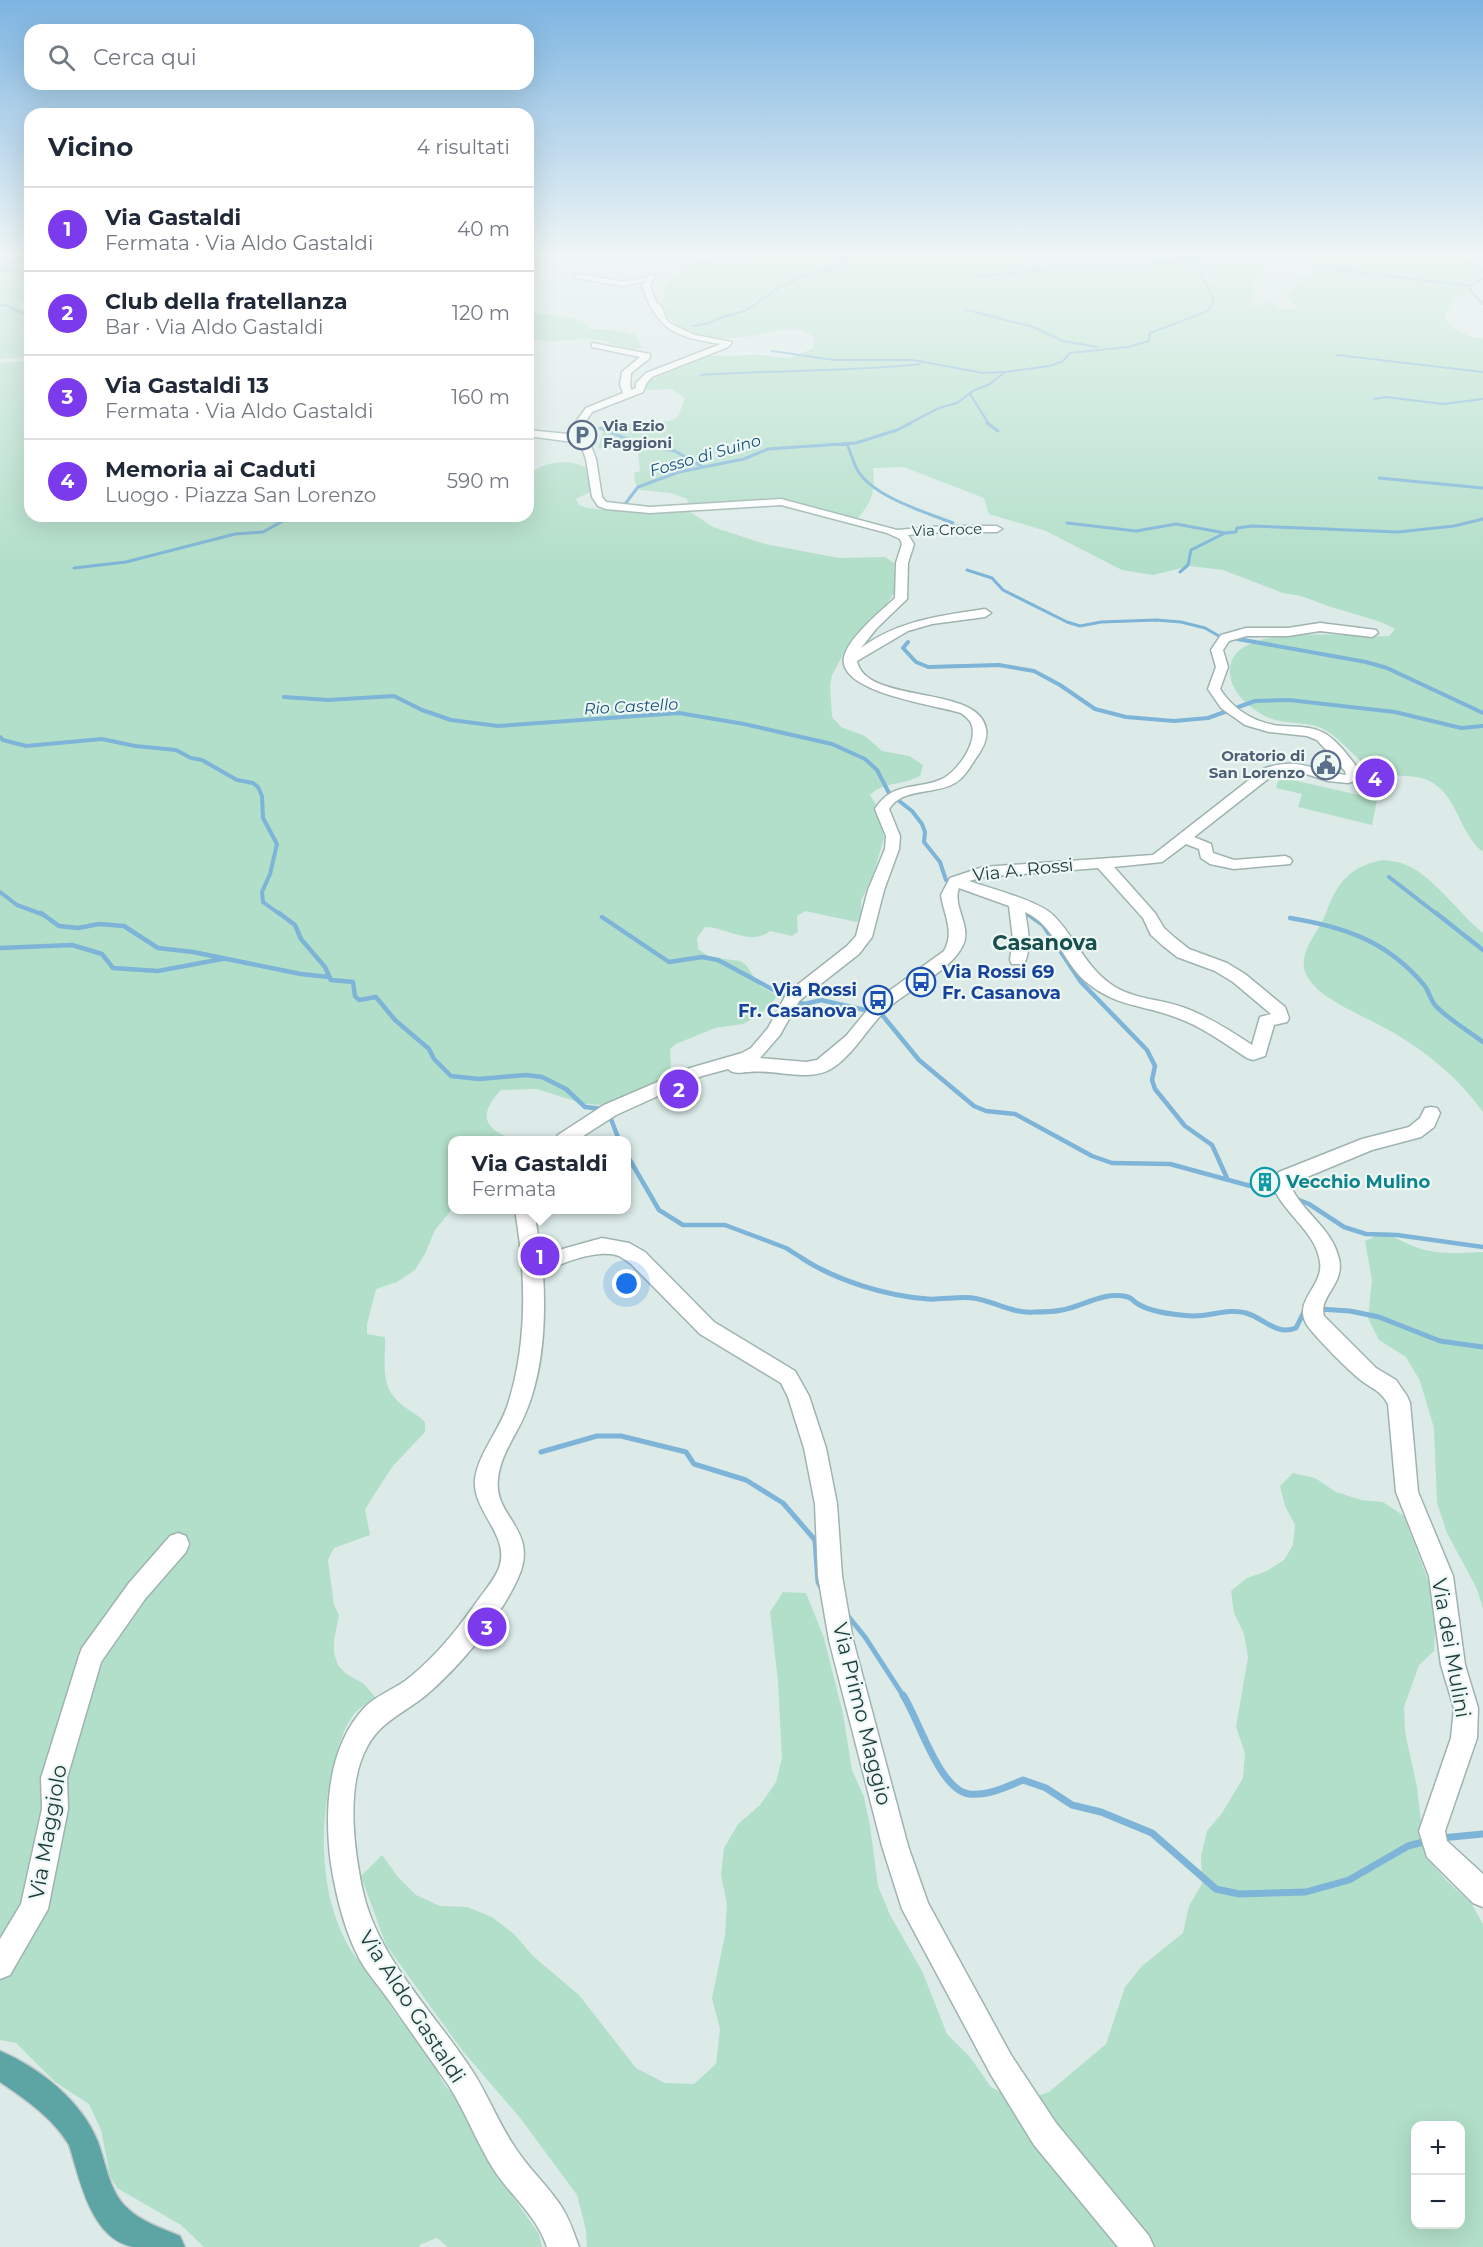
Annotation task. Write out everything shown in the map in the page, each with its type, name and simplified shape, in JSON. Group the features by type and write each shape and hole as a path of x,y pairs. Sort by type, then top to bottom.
{"main road":[{"path":"0,2066 60,2110 72,2122 80,2136 100,2195 110,2213 124,2226 169,2247"}],"street":[{"path":"628,394 625,384 627,372 646,357"},
{"path":"570,437 589,411 642,389 641,382 649,375 694,357"},
{"path":"534,432 553,422"},
{"path":"534,434 570,437 580,439 586,444 597,497 602,504 610,507 651,510 781,502 897,533 904,537 908,544 902,563 901,599 871,627 852,653 850,665 854,673 868,684 958,706 972,714 979,726 980,740 974,754 952,779 885,801 882,809 893,836 892,849 876,890 864,937 853,950 793,997 774,1031 757,1052 748,1057 704,1070 598,1116 570,1136"},
{"name":"Via Croce","path":"897,533 944,529 997,529"},
{"path":"850,665 857,656 886,634 916,622 985,613"},
{"name":"Via A. Rossi","path":"704,1070 715,1071 762,1064 813,1068 825,1064 852,1040 880,1006 950,954 957,946 959,935 948,900 950,888 955,881 966,875 1160,858 1268,772 1287,766 1328,777 1348,779 1353,777 1352,770 1321,736 1265,727 1236,715 1221,703 1214,690 1222,667 1217,650 1225,638 1246,632 1288,632 1320,627 1372,633"},
{"path":"1185,838 1206,847 1206,855 1211,859 1239,866 1285,861"},
{"path":"955,881 1016,903 1047,918 1089,976 1110,991 1128,1000 1179,1012 1218,1031 1246,1051 1253,1054 1259,1053 1266,1021 1281,1018 1279,1011 1239,978 1221,967 1183,952 1168,941 1157,931 1150,916 1102,863"},
{"path":"1016,903 1020,929 1018,960"},
{"name":"Via dei Mulini","path":"1431,1113 1428,1122 1415,1132 1368,1144 1280,1181 1284,1191 1324,1241 1331,1262 1325,1289 1312,1303 1311,1311 1315,1320 1369,1374 1389,1386 1399,1402 1407,1492 1441,1576 1453,1665 1466,1708 1464,1738 1432,1831 1436,1848 1483,1893"},
{"name":"Via Aldo Gastaldi","path":"526,1214 534,1270 532,1342 519,1404 486,1480 487,1498 510,1534 514,1554 510,1571 475,1627 447,1658 417,1687 387,1706 364,1727 356,1742 346,1773 341,1842 349,1895 359,1928 370,1950 461,2079 505,2160 554,2222 563,2247"},
{"path":"531,1242 546,1250 573,1253"},
{"name":"Via Primo Maggio","path":"534,1270 547,1261 573,1253 602,1246 622,1248 638,1258 707,1328 788,1377 798,1396 815,1448 826,1504 830,1576 841,1640 895,1846 916,1909 1001,2065 1045,2134 1138,2247"},
{"name":"Via Maggiolo","path":"0,1965 34,1909 55,1809 54,1778 91,1656 137,1591 178,1544"}],"green space":[{"path":"0,357 24,357 24,357 0,359"},
{"path":"700,357 1483,357 1483,852 1469,836 1448,798 1433,783 1420,778 1376,771 1323,729 1279,721 1259,713 1247,704 1233,686 1230,672 1235,655 1249,644 1296,635 1389,636 1395,629 1381,622 1301,596 1283,593 1223,570 1190,566 1153,575 1122,570 1046,531 989,514 984,498 904,467 873,468 872,495 858,518 773,498 689,505 687,499 671,493 640,490 635,483 634,473 640,471 638,453 629,449 598,448 603,430 607,428 647,421 669,421 678,417 685,398 671,389 647,390 645,386 649,381 687,365"},
{"path":"24,361 24,522 534,522 534,471 551,463 568,462 588,468 592,491 576,499 579,505 588,508 625,512 686,509 713,527 765,544 839,558 885,557 894,563 894,593 844,653 832,675 830,686 832,717 841,727 865,736 882,751 909,756 923,765 920,776 881,788 870,795 877,806 884,838 874,872 861,901 861,917 857,922 805,911 797,916 798,932 792,936 770,931 763,935 747,937 705,927 697,938 698,949 710,957 740,961 746,965 760,986 778,996 758,1016 743,1024 715,1028 676,1044 670,1049 671,1068 668,1075 646,1088 602,1105 584,1104 537,1089 501,1090 489,1107 487,1121 496,1131 505,1136 448,1136 448,1214 435,1230 415,1270 397,1282 376,1289 367,1324 367,1334 385,1337 385,1369 390,1392 402,1405 425,1422 425,1432 392,1467 365,1509 370,1535 334,1548 328,1560 334,1605 339,1615 334,1641 334,1653 338,1665 345,1673 364,1684 376,1698 354,1714 343,1734 336,1756 326,1803 324,1853 326,1878 331,1902 349,1947 399,2018 427,2049 442,2081 451,2092 509,2191 539,2234 542,2247 448,2247 437,2238 419,2247 204,2247 181,2225 117,2188 110,2176 101,2130 89,2104 55,2082 16,2043 0,2040 0,363"},
{"path":"1279,777 1377,799 1372,825 1298,807 1302,794 1276,788"},
{"path":"1382,860 1401,863 1423,875 1483,933 1483,1112 1452,1076 1427,1055 1387,1029 1326,996 1312,984 1305,972 1304,960 1308,946 1340,885 1361,867"},
{"path":"1385,1232 1422,1249 1443,1253 1483,1252 1483,1609 1477,1589 1447,1533 1437,1503 1434,1428 1420,1381 1406,1357 1379,1340 1368,1318 1372,1280 1365,1241"},
{"path":"1293,1473 1315,1478 1336,1492 1361,1500 1383,1502 1404,1516 1429,1583 1435,1628 1434,1651 1419,1665 1404,1707 1405,1732 1417,1787 1425,1856 1471,1903 1483,1924 1483,2247 587,2247 586,2230 577,2195 521,2119 462,2050 386,1945 361,1876 382,1855 398,1877 416,1895 440,1906 467,1907 492,1917 514,1934 533,1956 579,1995 636,2068 665,2083 694,2084 716,2064 720,2029 712,1998 725,1935 727,1904 721,1875 724,1848 738,1824 760,1805 776,1782 782,1758 778,1682 770,1612 783,1592 806,1593 824,1638 843,1714 852,1770 864,1797 878,1886 890,1915 922,1971 947,2034 970,2057 991,2087 1019,2102 1049,2092 1106,2044 1125,1987 1142,1966 1183,1933 1189,1906 1202,1884 1201,1856 1207,1831 1222,1813 1243,1778 1245,1753 1236,1727 1248,1657 1244,1634 1234,1613 1231,1591 1247,1578 1267,1571 1284,1560 1293,1545 1295,1525 1285,1506 1280,1486"}],"waterway":[{"path":"812,357 834,360 913,360 983,373 1004,372"},
{"name":"Fosso di Suino","path":"908,424 939,408 957,403 973,391 990,384 1005,372 1050,366 1063,361 1067,357"},
{"path":"1353,357 1483,372"},
{"path":"701,375 920,364"},
{"path":"970,394 989,424"},
{"path":"1374,399 1386,397 1443,404 1483,399"},
{"name":"Fosso di Suino","path":"622,508 638,487 679,472 744,459 768,449 856,443 911,423"},
{"path":"987,423 998,431"},
{"path":"600,428 642,445 675,451 703,467"},
{"path":"847,444 858,471 876,489 901,503 953,523"},
{"path":"1379,478 1483,488"},
{"path":"1225,533 1236,532 1237,528 1252,526 1398,532 1454,526 1483,519"},
{"path":"74,568 126,562 235,534 263,532 281,522"},
{"path":"1067,523 1136,531 1176,524 1225,533"},
{"path":"1180,572 1188,565 1191,550 1225,533"},
{"path":"967,570 992,578 1003,590 1067,622 1080,626 1101,622 1156,620 1181,622 1205,628 1219,636 1247,641"},
{"path":"1238,639 1366,662 1387,668 1483,713"},
{"path":"908,642 903,648 916,662 928,667 999,665 1034,671 1060,685 1095,709 1126,717 1174,721 1208,718 1255,701 1289,700 1395,712 1461,728 1483,726"},
{"name":"Rio Castello","path":"284,697 328,700 394,696 422,710 451,720 498,726 679,713 744,724 832,744 865,759 877,770 889,793 912,811 922,824 925,832 924,842 940,862 946,880"},
{"path":"0,737 3,740 26,746 102,739 135,746 176,750 191,758 202,760 237,780 253,783 258,787 262,796 263,818 277,844 270,874 262,892 263,902 281,915"},
{"path":"1389,877 1438,915"},
{"path":"0,892 17,905 44,915"},
{"name":"Rio Castello","path":"1022,910 1029,915"},
{"path":"279,913 295,925 301,939 325,967 331,980 353,982 355,996 359,1000 376,997 395,1020 429,1049 434,1059 451,1076 479,1079 526,1075 542,1077 566,1089 585,1107 603,1109"},
{"name":"Rio Castello","path":"1026,913 1043,925 1081,982 1147,1050 1155,1066 1152,1080 1155,1089 1185,1126 1212,1145 1227,1178"},
{"path":"1436,913 1483,950"},
{"path":"44,915 59,926 78,928 99,924 124,926 158,948 193,952 301,974 329,977"},
{"path":"602,917 669,962 702,957 718,960 796,1002 805,1004 821,1000 869,1011"},
{"path":"1290,918 1329,926 1364,938 1380,947 1410,970 1424,985 1433,1003 1440,1010 1483,1042"},
{"path":"0,948 72,945 102,954 113,968 158,971 222,959"},
{"path":"883,1016 919,1060 974,1106 986,1111 1015,1114 1092,1156 1112,1163 1170,1164 1280,1194"},
{"path":"609,1114 617,1136"},
{"path":"631,1162 659,1210 683,1225 725,1225 786,1248 805,1260"},
{"path":"1294,1198 1309,1204 1344,1227 1366,1234 1397,1235 1483,1247"},
{"path":"803,1259 847,1281 879,1291 928,1299 973,1298 1026,1312 1059,1311 1102,1297 1119,1296 1129,1298 1150,1309 1172,1314 1198,1316 1232,1312 1246,1313 1276,1328 1289,1330 1296,1328 1305,1310"},
{"path":"1319,1309 1350,1311 1379,1317 1440,1341 1483,1347"},
{"path":"541,1452 597,1436 621,1436 686,1452 694,1464 746,1480 783,1503 815,1540 818,1582 822,1590"},
{"path":"848,1616 865,1637 904,1697"},
{"path":"903,1695 939,1767 958,1790 969,1794 983,1794 1023,1780 1046,1788 1072,1805 1101,1812 1152,1833 1216,1889 1239,1894 1306,1892 1349,1880 1408,1846 1427,1841"},
{"path":"1441,1838 1483,1834"}],"place":[{"name":"Via Ezio Faggioni","path":"582,435"},
{"name":"Oratorio di San Lorenzo","path":"1326,765"},
{"name":"Memoria ai Caduti","path":"1375,778"},
{"name":"Via Rossi 69 Fr. Casanova","path":"921,982"},
{"name":"Via Rossi Fr. Casanova","path":"878,1000"},
{"name":"Club della fratellanza","path":"679,1089"},
{"name":"Vecchio Mulino","path":"1265,1182"},
{"name":"Via Gastaldi","path":"540,1256"},
{"name":"Via Gastaldi 13","path":"487,1627"}],"district":[{"name":"Casanova","path":"1045,943"}]}
